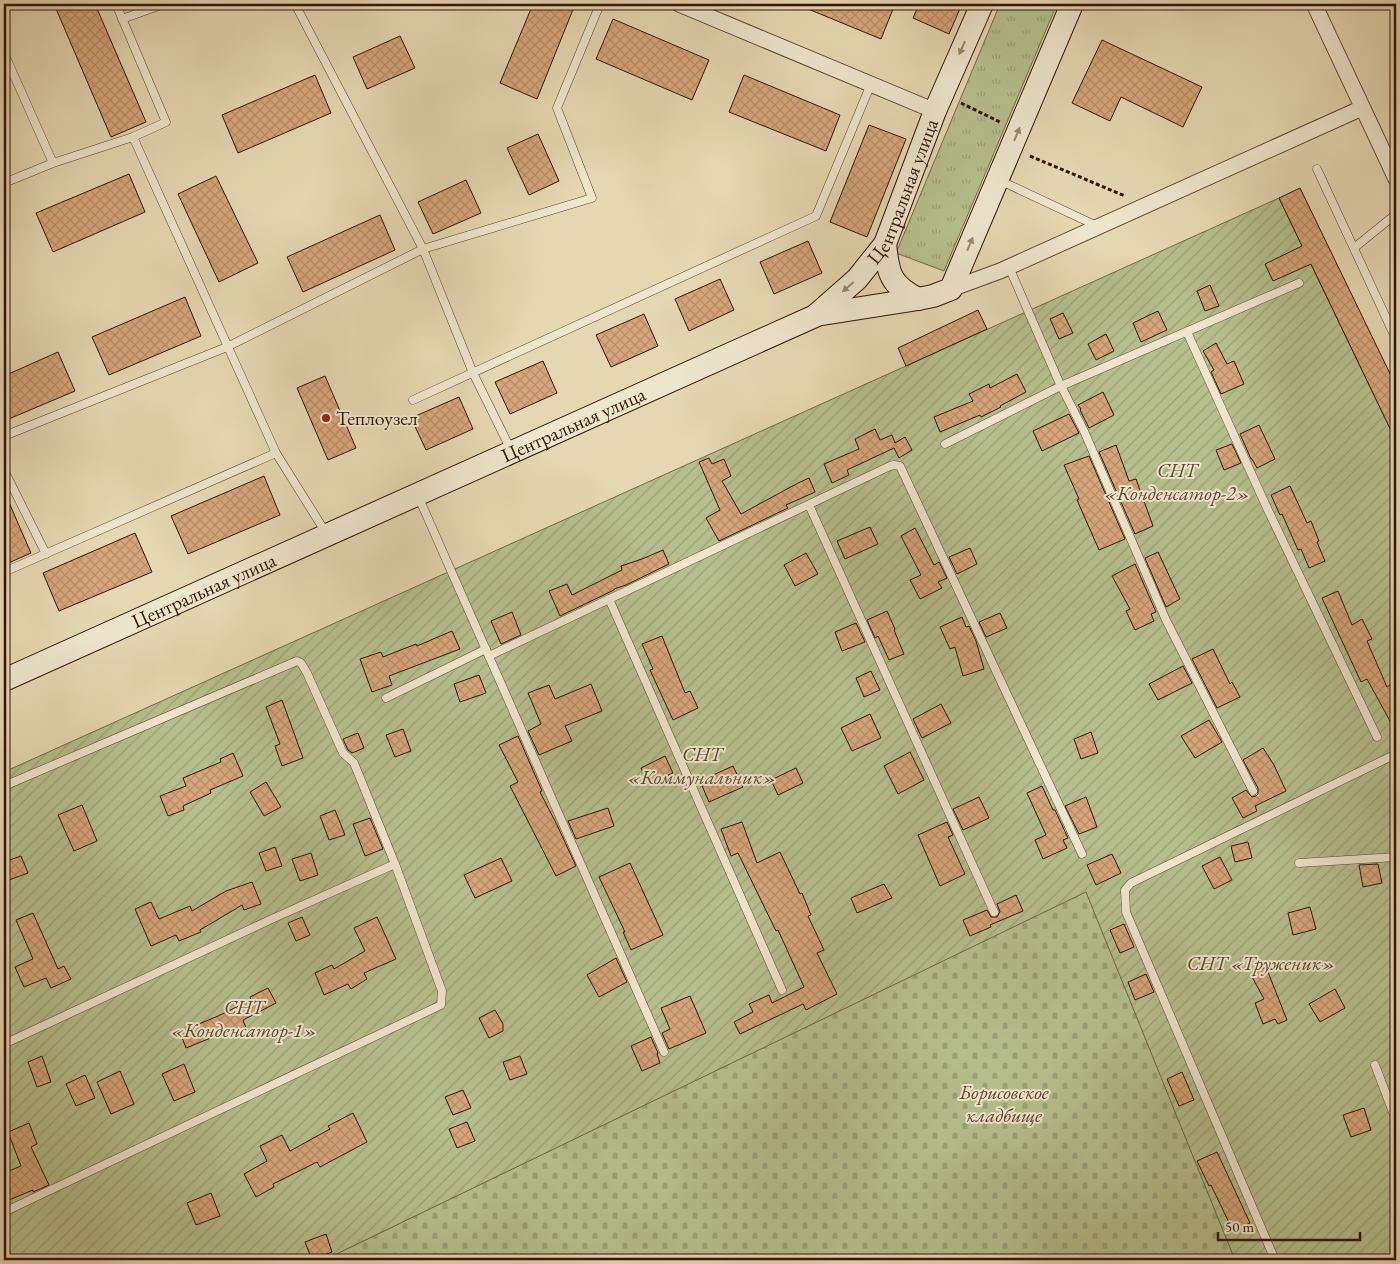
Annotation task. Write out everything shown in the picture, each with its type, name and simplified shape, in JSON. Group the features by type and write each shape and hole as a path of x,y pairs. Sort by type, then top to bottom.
{"street":[{"path":"679,4 871,84 939,103"},
{"name":"Центральная улица","path":"5,677 815,316 857,279 885,244 939,103 982,4"},
{"path":"951,288 1072,4"},
{"path":"1314,4 1396,179"},
{"path":"815,316 932,296 1009,267 1362,108"},
{"path":"885,244 887,267 895,282 908,294 918,299"}],"lane":[{"path":"4,184 53,163 133,137 166,122 116,4"},
{"path":"122,19 164,4"},
{"path":"295,4 423,249 473,373 512,452"},
{"path":"4,436 228,347 423,249 592,198 556,108 600,4"},
{"path":"4,53 53,163"},
{"path":"413,400 816,216 871,84"},
{"path":"133,137 276,453 327,535"},
{"path":"1317,169 1396,339"},
{"path":"998,179 1099,227"},
{"path":"1354,248 1396,214"},
{"path":"1009,267 1061,386 1084,431 1166,620 1253,791"},
{"path":"945,444 1061,386 1299,284"},
{"path":"1187,332 1267,508 1377,737"},
{"path":"4,572 276,453"},
{"path":"386,698 609,599 890,466 900,466 1082,854"},
{"path":"4,470 46,554"},
{"path":"417,494 664,1052"},
{"path":"808,505 994,912"},
{"path":"609,599 782,990"},
{"path":"4,786 297,661 307,673 343,753 354,764 395,864 442,991 441,1005 4,1212"},
{"path":"1275,1260 1126,912 1125,890 1131,883 1396,754"},
{"path":"1299,863 1396,857"},
{"path":"4,1044 274,918 395,864"},
{"path":"1375,1066 1396,1120"}],"path":[{"path":"939,103 1018,131"},
{"path":"1027,155 1147,205"}],"green space":[{"path":"1000,4 1057,4 944,271 896,253"},
{"path":"1279,198 1396,441 1396,1260 1235,1260 1086,892 324,1260 4,1260 4,772"},
{"name":"Борисовское кладбище","path":"1086,891 1235,1260 324,1260"}],"building":[{"path":"54,4 95,4 146,122 111,137"},
{"path":"533,4 566,4 574,7 537,99 500,83"},
{"path":"796,4 895,4 881,39"},
{"path":"919,4 962,4 949,34 913,18"},
{"path":"613,19 709,60 692,100 596,59"},
{"path":"400,36 415,68 367,89 353,57"},
{"path":"1102,40 1202,87 1183,127 1121,97 1110,121 1072,103"},
{"path":"315,75 331,113 238,153 222,115"},
{"path":"744,75 840,115 826,151 729,112"},
{"path":"869,125 906,139 867,237 830,222"},
{"path":"538,134 559,181 529,195 507,148"},
{"path":"129,174 145,212 53,252 36,213"},
{"path":"216,176 258,263 219,282 178,194"},
{"path":"466,180 481,213 433,234 418,202"},
{"path":"1300,188 1396,386 1396,441 1311,264 1273,281 1265,264 1302,246 1279,198"},
{"path":"380,215 395,250 303,292 287,257"},
{"path":"808,241 822,273 774,294 760,262"},
{"path":"720,279 734,310 689,331 675,299"},
{"path":"1210,285 1219,306 1205,311 1197,291"},
{"path":"185,297 201,336 109,375 92,337"},
{"path":"978,310 987,329 906,366 898,348"},
{"path":"1158,311 1167,330 1141,342 1133,323"},
{"path":"1063,313 1073,333 1059,339 1050,319"},
{"path":"644,314 658,346 611,367 596,335"},
{"path":"1106,334 1114,351 1096,360 1088,344"},
{"path":"1216,343 1227,364 1234,361 1244,384 1221,394 1211,372 1214,370 1203,351"},
{"path":"58,352 75,391 4,421 4,376"},
{"path":"543,361 557,393 510,414 495,382"},
{"path":"1017,374 1026,392 981,417 980,415 940,432 934,417 973,401 969,394 989,384 990,388"},
{"name":"Теплоузел","path":"325,376 356,448 328,460 297,388"},
{"path":"1103,392 1114,415 1089,428 1078,405"},
{"path":"459,397 473,429 426,450 411,418"},
{"path":"1069,414 1079,433 1042,451 1033,431"},
{"path":"1259,425 1275,459 1257,468 1240,434"},
{"path":"875,429 880,440 892,435 895,443 905,437 912,450 899,458 894,448 847,470 849,475 832,483 824,464 859,449 855,439"},
{"path":"1232,444 1241,463 1224,470 1216,450"},
{"path":"1116,445 1129,481 1136,479 1153,526 1135,534 1099,452"},
{"path":"1089,456 1125,539 1099,550 1064,465"},
{"path":"709,458 712,464 724,459 731,476 722,481 741,514 809,478 815,492 786,505 788,508 719,541 706,518 720,510 699,462"},
{"path":"264,476 280,515 188,554 171,516"},
{"path":"1290,486 1307,523 1311,521 1325,561 1309,568 1301,549 1298,550 1282,514 1280,515 1271,495"},
{"path":"4,491 31,553 4,565"},
{"path":"870,527 878,544 845,559 837,541"},
{"path":"915,528 934,565 939,562 947,578 938,582 942,588 920,599 910,580 921,575 901,536"},
{"path":"135,533 152,572 59,611 43,573"},
{"path":"970,548 977,564 957,574 949,557"},
{"path":"663,550 669,564 560,616 549,591 567,584 572,595 622,570 621,566"},
{"path":"1158,552 1180,599 1166,607 1145,558"},
{"path":"806,553 818,574 795,586 784,565"},
{"path":"1135,564 1156,612 1151,614 1154,621 1135,630 1126,611 1130,609 1112,576"},
{"path":"1338,591 1352,625 1362,619 1372,639 1367,641 1387,687 1396,681 1396,732 1367,679 1361,682 1322,598"},
{"path":"887,611 904,654 889,660 878,636 875,638 867,620"},
{"path":"512,612 521,635 501,644 491,621"},
{"path":"1000,613 1007,628 986,637 979,622"},
{"path":"962,617 966,627 969,626 976,641 984,669 963,676 955,647 950,649 940,627"},
{"path":"856,623 865,642 842,651 835,632"},
{"path":"452,631 460,649 389,676 392,685 372,692 360,659 381,652 383,657 416,644 417,646"},
{"path":"662,636 685,693 690,691 698,708 673,720 650,670 653,669 642,644"},
{"path":"1213,649 1230,684 1232,682 1240,697 1217,708 1192,659"},
{"path":"1183,666 1192,683 1158,700 1149,684"},
{"path":"871,671 880,690 864,697 856,678"},
{"path":"479,675 486,693 460,702 454,684"},
{"path":"591,684 602,711 565,726 572,741 539,755 528,731 541,724 528,693 549,685 555,699"},
{"path":"282,700 303,758 282,766 275,746 280,744 266,707"},
{"path":"941,704 951,723 922,738 913,719"},
{"path":"870,714 881,738 852,751 841,728"},
{"path":"1209,720 1222,742 1195,758 1181,736"},
{"path":"403,729 411,751 395,757 386,735"},
{"path":"1091,732 1098,753 1081,759 1074,739"},
{"path":"358,733 364,748 352,753 348,750 343,739"},
{"path":"518,736 542,791 540,792 576,866 556,876 510,786 518,782 499,745"},
{"path":"1263,748 1274,765 1286,791 1255,806 1257,811 1243,818 1232,798 1246,790 1252,797 1258,794 1258,788 1243,760"},
{"path":"910,752 924,780 898,794 884,766"},
{"path":"233,753 243,776 210,790 211,793 183,806 184,810 168,816 160,796 186,786 183,778 221,762 220,759"},
{"path":"665,756 673,773 648,784 641,768"},
{"path":"733,766 743,787 709,802 700,781"},
{"path":"796,768 803,783 778,795 771,780"},
{"path":"266,782 281,807 264,816 250,792"},
{"path":"1042,786 1068,838 1063,840 1067,848 1043,859 1035,840 1046,835 1027,793"},
{"path":"979,797 989,818 963,830 953,809"},
{"path":"1086,797 1097,827 1079,834 1065,806"},
{"path":"82,805 97,841 74,851 58,815"},
{"path":"608,808 614,826 576,839 568,821"},
{"path":"335,810 345,835 329,840 320,816"},
{"path":"370,818 383,849 365,856 353,824"},
{"path":"742,822 757,863 780,852 800,894 802,893 811,915 808,916 824,950 817,953 837,994 806,1010 803,1004 740,1034 734,1022 753,1012 749,1004 769,995 772,1003 804,987 778,930 776,931 738,853 731,856 721,829"},
{"path":"947,822 953,835 948,837 965,874 940,886 918,835"},
{"path":"1248,842 1252,858 1235,862 1231,846"},
{"path":"275,847 282,866 266,871 259,853"},
{"path":"311,853 318,875 300,881 292,859"},
{"path":"1112,854 1121,873 1096,885 1087,865"},
{"path":"21,856 28,873 9,880 4,862"},
{"path":"1220,857 1232,880 1214,889 1202,866"},
{"path":"501,858 512,881 475,898 464,875"},
{"path":"630,863 663,935 631,950 623,932 625,932 599,877"},
{"path":"1378,864 1382,883 1363,887 1359,865"},
{"path":"252,882 261,904 244,910 242,905 200,930 201,932 179,941 176,935 151,946 135,909 151,902 159,919 190,906 192,911 226,891"},
{"path":"884,884 892,898 857,913 851,898"},
{"path":"1016,895 1023,911 970,936 963,920 987,910 991,917 997,917 1000,912 997,904"},
{"path":"1310,907 1316,929 1293,935 1288,913"},
{"path":"33,913 58,969 64,966 71,979 51,988 46,978 24,987 15,967 33,959 16,920"},
{"path":"302,917 310,935 296,941 288,923"},
{"path":"377,917 396,959 364,973 367,979 351,989 348,984 324,995 315,973 332,965 334,969 365,951 354,928"},
{"path":"1124,924 1134,947 1120,953 1110,930"},
{"path":"616,958 627,982 599,997 587,975"},
{"path":"1266,967 1287,1020 1278,1024 1275,1019 1263,1024 1255,1003 1264,999 1251,975"},
{"path":"1146,974 1154,992 1135,1000 1128,982"},
{"path":"268,988 276,1003 243,1020 246,1028 230,1036 228,1031 186,1048 180,1032 251,1000 250,997"},
{"path":"1335,989 1345,1008 1320,1022 1309,1004"},
{"path":"690,996 706,1033 669,1049 662,1033 670,1029 661,1008"},
{"path":"495,1010 503,1024 503,1031 489,1038 479,1018"},
{"path":"651,1037 660,1063 642,1071 631,1046"},
{"path":"42,1056 51,1082 37,1087 28,1062"},
{"path":"520,1056 527,1074 510,1080 503,1062"},
{"path":"184,1064 195,1092 174,1101 162,1074"},
{"path":"120,1071 134,1104 111,1114 97,1082"},
{"path":"1182,1072 1194,1100 1179,1106 1167,1079"},
{"path":"85,1075 95,1098 76,1106 66,1084"},
{"path":"463,1090 471,1108 453,1115 445,1097"},
{"path":"1364,1108 1371,1130 1351,1137 1343,1115"},
{"path":"353,1113 367,1142 320,1167 317,1162 273,1184 274,1187 256,1197 244,1174 267,1161 260,1146 282,1135 290,1151 330,1129 328,1126"},
{"path":"467,1122 475,1141 457,1148 449,1129"},
{"path":"29,1123 37,1144 31,1147 49,1185 4,1202 4,1173 21,1166 8,1132"},
{"path":"1217,1152 1250,1223 1233,1231 1197,1161"},
{"path":"211,1193 220,1216 196,1225 187,1203"},
{"path":"326,1234 332,1252 312,1260 305,1242"}],"place":[{"name":"Теплоузел","path":"326,418"}],"park label":[{"name":"СНТ «Конденсатор-2»","path":"1177,482"},
{"name":"СНТ «Коммунальник»","path":"702,766"},
{"name":"СНТ «Труженик»","path":"1261,963"},
{"name":"СНТ «Конденсатор-1»","path":"244,1018"}]}
